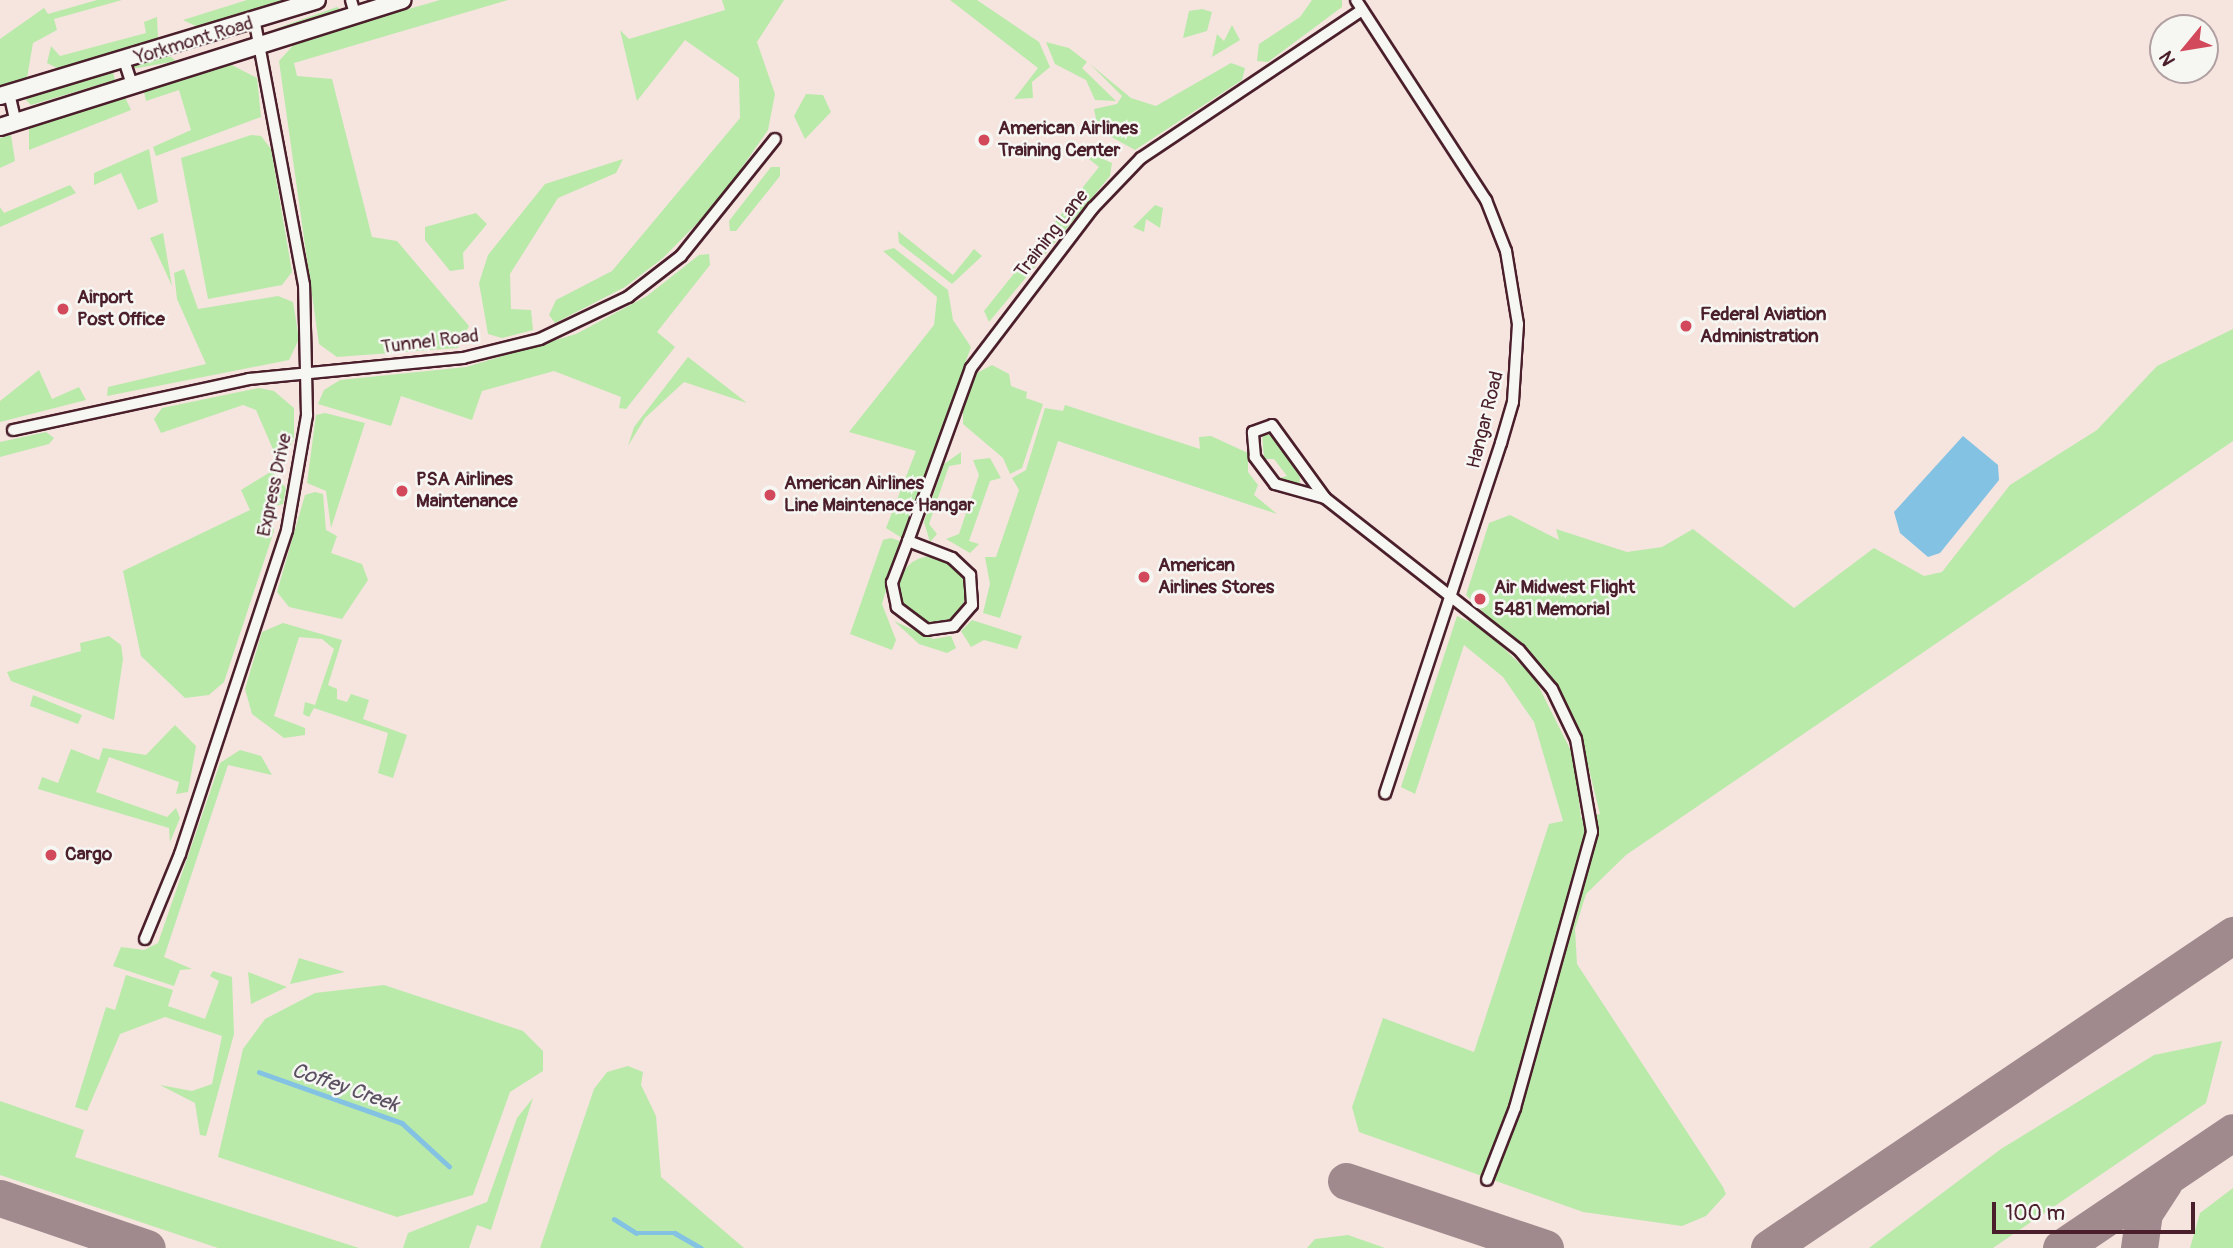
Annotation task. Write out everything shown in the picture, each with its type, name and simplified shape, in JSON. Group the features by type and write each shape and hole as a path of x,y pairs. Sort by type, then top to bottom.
{"street":[{"name":"Yorkmont Road","path":"5,95 317,0"},
{"name":"Yorkmont Road","path":"8,123 260,43 353,7 402,0"},
{"name":"Training Lane","path":"908,541 952,558 970,575 972,605 954,626 927,630 897,607 892,583 971,368 1093,208 1141,158 1359,5"},
{"name":"Hangar Road","path":"1359,5 1486,200 1514,288 1513,401 1385,793"},
{"name":"Express Drive","path":"145,939 180,854 287,530 308,374 304,285 254,19"},
{"path":"124,60 131,82"},
{"path":"5,95 8,123"},
{"name":"Tunnel Road","path":"13,430 249,379 503,350 594,317 681,256 733,199 775,139"},
{"path":"1325,498 1275,484 1255,457 1253,432 1272,425 1325,498 1519,650 1552,689 1576,739 1590,801 1592,832 1515,1108 1487,1180"}],"shaded area":[{"path":"0,0 2233,0 2233,1248 0,1248"}],"green space":[{"path":"97,0 122,0 54,19 57,30 33,43 27,78 0,87 0,39 44,8 48,14"},
{"path":"247,0 286,0 198,27 183,20"},
{"path":"440,0 508,0 294,63 297,76 332,79 372,237 397,241 469,326 458,348 337,357 319,344 279,61 297,41"},
{"path":"722,0 784,0 757,42 775,94 768,130 718,202 663,258 625,287 555,323 549,315 556,300 612,271 740,118 739,78 685,40 637,101 620,30 629,39 725,10"},
{"path":"950,0 977,0 1039,42 1050,67 1032,82 1033,98 1014,99 1038,68"},
{"path":"1312,0 1342,0 1342,7 1268,62 1257,61 1259,44 1300,17"},
{"path":"337,7 340,9 278,30 275,29"},
{"path":"1202,9 1212,12 1207,31 1183,38 1189,11"},
{"path":"157,17 158,38 59,69 47,63 51,46 60,56 146,33 144,22"},
{"path":"1232,25 1240,40 1212,57 1217,34 1224,41"},
{"path":"1046,42 1069,48 1087,62 1082,68 1116,101 1095,100 1086,80 1055,64"},
{"path":"166,53 176,61 132,69 135,62"},
{"path":"228,63 257,78 261,117 156,156 153,147 191,130 179,90 146,101 143,87"},
{"path":"1231,63 1245,68 1242,80 1135,150 1104,133 1096,119 1094,109 1117,104 1122,96 1090,64 1131,98 1156,106"},
{"path":"112,69 115,80 31,105 26,100 29,94"},
{"path":"806,94 823,95 831,112 805,139 794,116"},
{"path":"124,95 131,110 29,150 29,126"},
{"path":"11,135 15,161 0,168 0,138"},
{"path":"251,135 261,136 271,149 292,272 282,285 208,299 181,158"},
{"path":"149,149 158,202 138,210 121,173 94,185 94,173"},
{"path":"1094,155 1112,163 1110,176 989,322 984,311 1099,167 1089,159"},
{"path":"623,159 616,173 558,198 510,274 511,309 531,310 533,330 502,338 488,334 479,283 488,255 545,184"},
{"path":"771,167 780,167 780,176 736,231 730,231 729,221"},
{"path":"70,185 76,193 0,227 0,207 4,213"},
{"path":"1155,205 1163,208 1160,228 1146,219 1144,232 1133,227"},
{"path":"476,213 487,224 463,253 464,269 450,271 425,240 425,227"},
{"path":"898,231 953,275 974,249 982,256 952,284 899,243"},
{"path":"163,233 172,286 150,238"},
{"path":"894,248 948,290 953,320 971,347 902,538 886,528 916,451 849,432 934,325 937,297 883,251"},
{"path":"709,254 710,265 657,332 675,347 626,409 619,408 621,397 554,371 482,391 472,420 401,396 391,426 318,404 324,390 340,380 466,367 576,334 647,296 699,255"},
{"path":"184,269 198,309 278,296 293,302 299,339 289,360 107,396 108,387 206,364 177,299 174,273"},
{"path":"2233,329 2233,441 1626,855 1586,894 1575,929 1577,964 1723,1187 1726,1194 1706,1216 1682,1226 1583,1212 1359,1132 1352,1107 1383,1018 1474,1052 1549,824 1563,821 1534,722 1503,677 1464,645 1415,794 1401,787 1457,616 1481,627 1534,677 1574,757 1581,818 1600,814 1581,737 1556,684 1466,595 1489,523 1510,515 1559,540 1556,529 1627,552 1662,547 1693,529 1794,608 1874,548 1924,576 1942,572 2010,485 2097,430 2157,366"},
{"path":"688,357 747,403 684,382 645,418 628,446 634,427"},
{"path":"992,365 1009,374 1011,386 1027,392 1026,398 1043,404 1022,468 1010,474 1003,458 963,424 963,405 975,374"},
{"path":"39,370 52,399 79,387 86,400 0,422 0,401"},
{"path":"259,388 274,391 294,408 294,440 285,453 275,454 256,410 243,405 161,433 154,419 162,408"},
{"path":"1065,405 1200,449 1199,437 1211,436 1248,453 1248,472 1258,485 1254,495 1277,514 1058,441 1000,618 983,613 990,584 985,557 996,557 1019,490 1012,478 1026,470 1045,408 1063,411"},
{"path":"325,413 365,423 331,528 326,491 307,483 316,415"},
{"path":"46,432 54,438 49,444 0,457 0,442"},
{"path":"1262,433 1272,436 1300,477 1299,487 1282,484 1280,478 1287,476 1274,459 1264,459"},
{"path":"961,452 961,464 949,466 929,524 937,534 930,542 924,522 944,464"},
{"path":"990,458 1001,478 990,481 969,541 979,544 970,553 946,539 959,534 979,475 973,460"},
{"path":"272,471 286,488 283,504 270,507 274,531 224,682 209,695 185,698 141,656 123,571 250,510 241,490"},
{"path":"315,492 323,494 326,530 337,536 331,553 362,564 368,580 342,619 289,607 277,592 305,495"},
{"path":"891,538 900,541 882,604 896,640 892,650 850,634 883,540"},
{"path":"932,556 945,559 956,566 963,577 966,590 963,603 956,614 945,621 932,624 919,621 908,614 901,603 898,590 901,577 908,566 919,559"},
{"path":"972,620 1022,636 1017,649 984,640 971,647 961,631"},
{"path":"894,621 933,639 951,636 956,648 947,653 919,644"},
{"path":"283,623 342,640 328,685 337,689 337,699 347,702 351,694 369,700 363,719 407,735 393,778 378,773 388,733 314,708 309,717 303,714 305,702 315,705 334,649 322,639 299,637 274,716 305,728 305,735 284,738 252,714 245,689 262,632"},
{"path":"109,636 121,645 123,659 114,720 11,681 7,672 81,651 80,643"},
{"path":"33,695 82,715 78,724 30,706"},
{"path":"175,725 196,746 188,792 176,794 179,782 109,757 96,792 167,817 176,808 180,818 170,842 169,828 38,789 42,777 58,783 71,749 99,760 103,748 146,755"},
{"path":"240,750 261,756 272,775 228,765 164,957 192,969 180,970 174,986 113,966 121,947 144,950 158,943 220,763"},
{"path":"299,958 345,972 290,984"},
{"path":"213,971 232,977 234,1034 206,1136 200,1135 195,1103 160,1085 192,1091 212,1084 222,1036 165,1017 120,1034 87,1111 75,1107 106,1007 115,1010 126,975 173,990 168,1006 205,1019 219,981 210,976"},
{"path":"248,972 287,987 251,1004"},
{"path":"384,985 523,1031 543,1051 543,1071 510,1092 473,1195 397,1217 218,1157 243,1049 265,1019 315,993"},
{"path":"2222,1041 2206,1103 1993,1248 1869,1248 2001,1149 2154,1055"},
{"path":"628,1066 643,1072 641,1085 656,1116 661,1177 744,1248 540,1248 594,1089 607,1072"},
{"path":"533,1098 491,1230 477,1225 469,1248 403,1248 408,1233 487,1202 517,1118"},
{"path":"0,1101 84,1130 75,1157 359,1248 218,1248 0,1175"},
{"path":"2233,1188 2233,1248 2190,1248 2200,1213"},
{"path":"1348,1235 1385,1248 1307,1248 1315,1239"}],"water":[{"path":"1963,436 1998,465 1999,480 1940,553 1928,557 1900,533 1894,512"}],"waterway":[{"name":"Coffey Creek","path":"259,1072 402,1123 449,1166"},
{"name":"Coffey Creek","path":"614,1219 636,1233 675,1233 701,1248"}],"taxiway":[{"path":"1769,1248 2233,935"},
{"path":"2061,1248 2233,1132"},
{"path":"1346,1181 1545,1248"},
{"path":"2139,1248 2144,1213 2164,1182"},
{"path":"0,1198 147,1248"}],"place":[{"name":"American Airlines Training Center","path":"984,140"},
{"name":"Airport Post Office","path":"63,309"},
{"name":"Federal Aviation Administration","path":"1686,326"},
{"name":"PSA Airlines Maintenance","path":"402,491"},
{"name":"American Airlines Line Maintenace Hangar","path":"770,495"},
{"name":"American Airlines Stores","path":"1144,577"},
{"name":"Air Midwest Flight 5481 Memorial","path":"1480,599"},
{"name":"Cargo","path":"51,855"}]}
